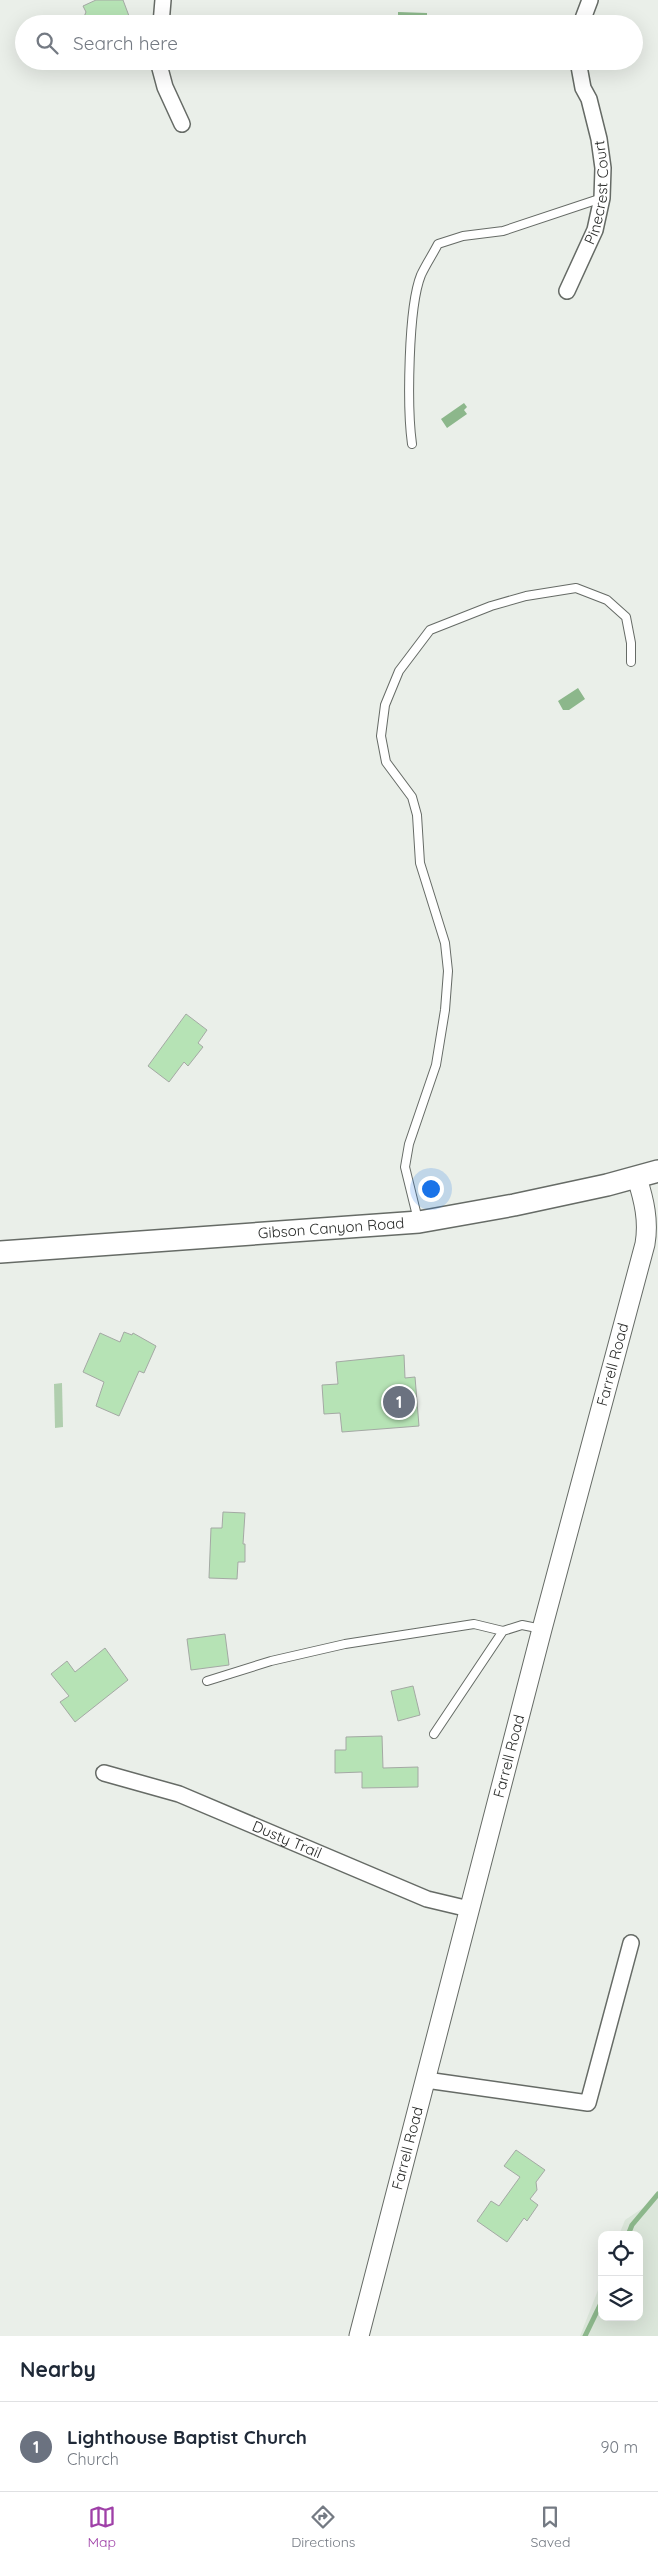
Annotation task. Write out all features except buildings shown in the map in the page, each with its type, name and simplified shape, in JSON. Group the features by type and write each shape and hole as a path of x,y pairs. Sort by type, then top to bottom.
{"main road":[{"name":"Gibson Canyon Road","path":"0,1252 419,1222 487,1211 637,1178 658,1171"}],"street":[{"path":"162,15 163,0"},
{"path":"584,15 590,0"},
{"path":"160,70 165,87 182,124"},
{"name":"Pinecrest Court","path":"566,291 595,230 602,198 603,168 599,139 589,99 583,88 580,70"},
{"name":"Farrell Road","path":"359,2336 542,1629 645,1244 648,1231 646,1213 637,1178"},
{"name":"Dusty Trail","path":"104,1773 180,1794 427,1899 469,1909"},
{"path":"426,2080 588,2103 631,1943"}],"lane":[{"path":"412,444 409,420 414,312 421,276 438,244 463,236 503,232 602,198"},
{"path":"419,1222 405,1167 409,1144 436,1065 445,1010 448,971 445,943 420,863 417,815 412,797 386,762 381,736 385,706 399,671 430,630 491,606 526,596 576,588 607,600 626,617 631,643 631,662"},
{"path":"207,1681 271,1661 346,1644 474,1624 503,1631 522,1624 542,1629"},
{"path":"434,1734 503,1631"}],"shaded area":[{"path":"398,12 427,13 427,15 398,15"},
{"path":"464,403 467,407 464,410 467,414 447,428 441,419"},
{"path":"578,688 585,699 569,710 563,710 558,701"},
{"path":"62,1383 63,1427 55,1428 54,1384"},
{"path":"658,2198 658,2336 580,2336 598,2290 598,2321 643,2321 643,2231 621,2231 625,2220"}],"waterway":[{"path":"630,2231 632,2225 658,2194"},
{"path":"585,2336 598,2309"}],"place":[{"name":"Lighthouse Baptist Church","path":"399,1402"}]}
